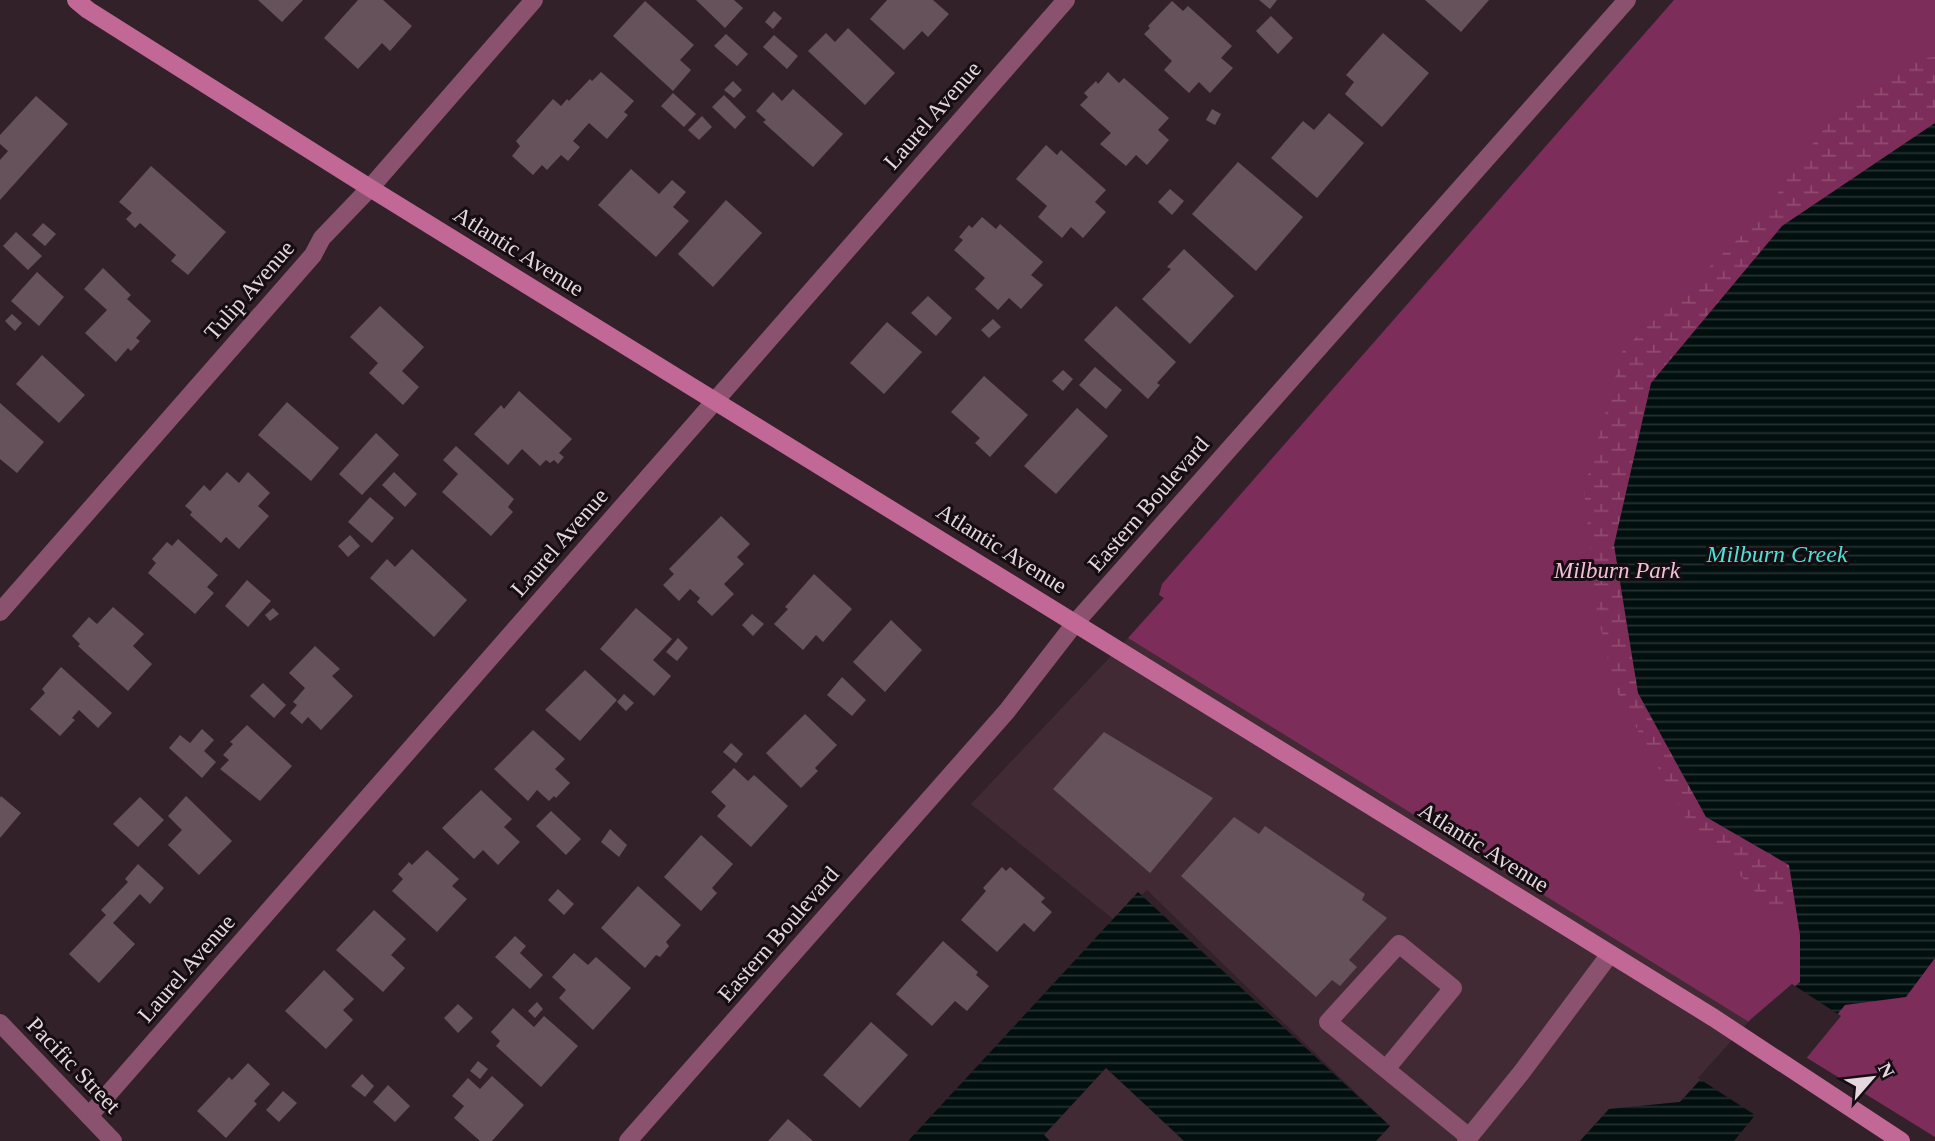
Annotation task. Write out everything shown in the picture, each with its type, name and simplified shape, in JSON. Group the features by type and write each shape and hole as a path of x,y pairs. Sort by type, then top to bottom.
{"main road":[{"name":"Atlantic Avenue","path":"76,0 370,188 1714,1018 1901,1141"}],"street":[{"name":"Tulip Avenue","path":"0,612 313,255 322,238 370,188 534,0"},
{"name":"Laurel Avenue","path":"89,1116 1066,0"},
{"name":"Eastern Boulevard","path":"628,1141 1007,711 1076,622 1626,0"},
{"path":"1386,1069 1453,988 1399,944 1328,1022 1468,1139 1610,954"},
{"name":"Pacific Street","path":"0,1023 113,1141"}],"shaded area":[{"path":"1128,638 1754,1021 1680,1102 1609,1109 1580,1141 1376,1141 1390,1126 1147,890 1113,919 971,804"},
{"path":"1106,1068 1184,1141 1050,1141 1044,1135"}],"green space":[{"name":"Milburn Park","path":"1674,0 1935,0 1935,1137 1128,638 1164,598 1159,595 1162,584"},
{"path":"1935,57 1935,123 1782,226 1706,817 1789,865 1796,906 1771,908 1684,816 1614,686 1597,612 1584,489 1623,350 1763,215 1801,159 1845,102 1903,60"}],"water":[{"name":"Milburn Creek","path":"1935,123 1935,958 1906,997 1845,1005 1734,1141 1580,1141 1609,1109 1680,1102 1754,1021 1800,982 1800,935 1789,865 1706,817 1638,693 1614,545 1651,383 1782,226"},
{"path":"1138,892 1390,1126 1376,1141 1184,1141 1106,1068 1044,1135 1050,1141 908,1141"}],"pier":[{"path":"1792,984 1841,1016 1758,1117 1698,1078 1751,1019"}],"building":[{"path":"258,0 303,0 282,22"},
{"path":"358,0 383,0 412,26 390,51 382,43 358,69 324,38"},
{"path":"696,0 734,0 743,8 725,28"},
{"path":"887,0 933,0 949,14 928,37 922,31 904,50 870,19"},
{"path":"1259,0 1277,0 1270,9"},
{"path":"1425,0 1489,0 1461,32"},
{"path":"645,1 694,45 680,60 691,70 673,91 613,36"},
{"path":"1172,1 1183,11 1188,6 1232,46 1221,58 1233,68 1210,93 1199,82 1189,93 1164,70 1172,61 1144,34 1150,28 1148,26"},
{"path":"774,11 782,18 773,29 765,22"},
{"path":"1271,16 1293,38 1278,54 1256,31"},
{"path":"848,28 895,73 865,105 808,51 826,33 835,42"},
{"path":"1383,33 1429,73 1382,127 1345,94 1354,82 1346,75"},
{"path":"726,34 748,54 737,66 714,46"},
{"path":"774,35 798,56 787,69 763,47"},
{"path":"601,72 634,101 624,112 628,115 607,139 589,123 573,141 580,147 568,161 561,155 547,170 542,165 533,175 512,156 520,146 516,141 553,99 561,106"},
{"path":"1108,72 1119,83 1124,78 1169,118 1158,130 1169,140 1147,165 1136,155 1126,166 1100,144 1111,133 1080,105 1088,97 1084,93 1096,81 1098,84"},
{"path":"733,81 742,90 734,98 724,90"},
{"path":"793,89 843,134 813,167 763,122 766,120 756,111 773,92 782,101"},
{"path":"673,93 696,114 684,127 661,106"},
{"path":"724,95 746,117 735,129 712,107"},
{"path":"36,96 68,124 0,200 0,160 8,151 0,144 0,135"},
{"path":"1212,109 1221,114 1215,125 1206,120"},
{"path":"1329,113 1364,143 1317,198 1271,158 1303,121 1314,130"},
{"path":"702,116 712,127 699,140 688,130"},
{"path":"1046,145 1057,155 1061,150 1106,190 1095,202 1106,212 1083,238 1071,227 1062,238 1038,217 1047,206 1016,179"},
{"path":"1238,162 1303,217 1256,271 1192,214"},
{"path":"151,166 226,232 188,275 171,261 176,255 140,223 135,228 126,219 132,213 119,202"},
{"path":"631,169 659,194 672,180 686,192 673,207 689,221 656,257 598,205"},
{"path":"1170,189 1184,201 1172,215 1158,202"},
{"path":"726,200 762,233 713,287 678,254"},
{"path":"982,217 996,229 1000,224 1043,262 1031,275 1043,285 1021,309 1009,298 998,310 975,289 985,278 954,250 963,240 959,237 969,225 972,228"},
{"path":"43,223 56,234 45,246 32,235"},
{"path":"16,232 42,256 28,270 3,246"},
{"path":"1184,249 1234,296 1190,344 1142,299 1171,269 1167,267"},
{"path":"103,268 131,295 127,299 151,321 136,338 140,341 131,351 128,348 116,362 85,333 107,310 84,289"},
{"path":"37,272 64,297 39,326 11,301"},
{"path":"928,296 952,318 936,336 911,313"},
{"path":"380,306 424,347 402,371 419,387 403,405 369,373 378,363 350,337"},
{"path":"1116,306 1176,362 1157,383 1160,385 1148,399 1084,340"},
{"path":"12,314 22,323 15,331 5,321"},
{"path":"993,319 1001,327 989,338 981,330"},
{"path":"887,322 922,352 884,394 850,363"},
{"path":"42,355 85,395 59,423 16,384"},
{"path":"1095,367 1122,390 1106,409 1079,385"},
{"path":"1063,370 1073,379 1063,391 1052,381"},
{"path":"984,376 1028,415 990,457 975,443 980,438 951,412"},
{"path":"519,391 572,439 559,453 564,457 558,464 554,460 550,463 546,460 540,466 522,449 508,465 474,434 501,405 504,409"},
{"path":"287,402 339,448 311,481 258,435"},
{"path":"0,403 44,442 17,473 0,459"},
{"path":"1077,408 1108,436 1056,494 1024,466"},
{"path":"376,433 399,455 362,495 339,474"},
{"path":"456,446 514,499 508,507 513,512 491,536 442,492 458,474 443,460"},
{"path":"227,472 239,483 248,472 270,493 258,506 269,516 239,549 226,537 221,543 190,515 192,512 185,506 204,485 210,491"},
{"path":"394,472 417,494 405,507 382,485"},
{"path":"370,497 394,518 372,543 348,522"},
{"path":"721,516 750,544 737,557 744,564 724,584 734,594 712,616 697,602 700,598 690,589 679,601 663,585 674,574 669,569"},
{"path":"350,535 360,546 348,557 338,546"},
{"path":"178,539 218,575 207,587 214,593 195,614 148,573 156,563 152,559 167,542 172,546"},
{"path":"412,549 467,600 434,637 370,578 387,559 395,567"},
{"path":"814,574 852,609 823,642 816,635 803,650 774,624"},
{"path":"247,580 271,601 248,627 225,606"},
{"path":"113,607 144,634 133,646 152,664 128,691 78,646 80,644 72,636 89,617 97,624"},
{"path":"273,608 279,614 270,621 265,615"},
{"path":"636,608 672,639 653,660 671,676 654,696 600,649"},
{"path":"752,614 764,624 753,636 742,625"},
{"path":"891,620 922,650 885,692 853,662"},
{"path":"678,638 688,648 677,661 666,652"},
{"path":"315,646 340,669 332,676 353,696 321,730 308,717 302,724 290,713 297,705 293,702 305,688 289,673"},
{"path":"61,667 112,713 98,728 79,710 72,718 75,720 60,736 30,709 45,693 42,689"},
{"path":"585,670 617,700 580,741 545,710"},
{"path":"842,677 866,700 852,716 827,695"},
{"path":"263,683 286,705 274,718 250,696"},
{"path":"624,694 634,703 626,711 617,702"},
{"path":"805,714 837,745 815,768 818,771 801,788 766,753"},
{"path":"247,725 292,766 260,801 220,769 229,760 223,755 233,744 230,742"},
{"path":"202,729 214,740 204,751 216,762 202,778 169,748 180,735 190,743"},
{"path":"533,730 565,759 555,769 570,783 556,798 554,796 549,801 537,790 528,801 494,769"},
{"path":"1104,732 1213,798 1150,873 1053,789"},
{"path":"731,743 743,754 736,763 723,752"},
{"path":"734,768 748,781 754,775 788,806 751,847 717,816 726,806 711,792"},
{"path":"481,790 512,819 504,827 520,842 498,865 483,850 474,859 442,828"},
{"path":"1,796 21,813 0,838 0,798"},
{"path":"186,796 232,841 199,875 168,845 182,830 168,816"},
{"path":"140,797 164,820 138,847 113,824"},
{"path":"551,811 581,839 566,855 536,826"},
{"path":"1234,817 1259,834 1265,826 1365,894 1362,900 1387,918 1349,960 1357,967 1340,986 1332,980 1316,997 1181,876"},
{"path":"610,829 627,845 619,857 601,842"},
{"path":"701,835 733,864 712,888 717,893 701,911 664,877"},
{"path":"427,850 459,879 452,886 467,899 437,932 392,891 403,879 398,874 409,862 412,865"},
{"path":"138,864 164,888 150,904 140,894 113,923 135,944 99,983 69,954 106,915 101,910 128,882 125,879"},
{"path":"1002,867 1006,871 1010,867 1045,898 1041,902 1052,912 1034,932 1024,923 997,952 961,920 986,891 983,888"},
{"path":"638,886 681,925 666,942 669,946 660,957 656,955 645,968 601,928"},
{"path":"558,889 574,904 564,915 548,900"},
{"path":"374,910 406,939 391,955 405,968 383,992 336,950"},
{"path":"515,936 526,946 520,953 543,975 530,989 495,957"},
{"path":"943,941 978,972 976,975 989,986 967,1011 955,1001 932,1026 896,994"},
{"path":"574,953 588,965 596,957 631,988 593,1030 559,998 566,990 552,977"},
{"path":"324,970 354,999 343,1010 353,1020 326,1049 285,1011"},
{"path":"537,1002 543,1009 535,1018 528,1011"},
{"path":"458,1004 473,1018 458,1033 444,1018"},
{"path":"513,1008 534,1027 544,1016 578,1046 541,1087 496,1046 500,1041 491,1032"},
{"path":"871,1022 908,1055 860,1108 823,1075"},
{"path":"478,1061 488,1069 480,1079 470,1071"},
{"path":"248,1063 270,1084 254,1101 257,1104 226,1138 197,1111 229,1077 232,1080"},
{"path":"362,1074 374,1086 365,1097 351,1086"},
{"path":"492,1076 524,1105 492,1141 480,1141 454,1118 464,1106 452,1096 468,1078 480,1089"},
{"path":"388,1085 410,1106 395,1122 373,1102"},
{"path":"283,1091 297,1103 279,1122 266,1110"},
{"path":"788,1119 813,1141 768,1141"}]}
